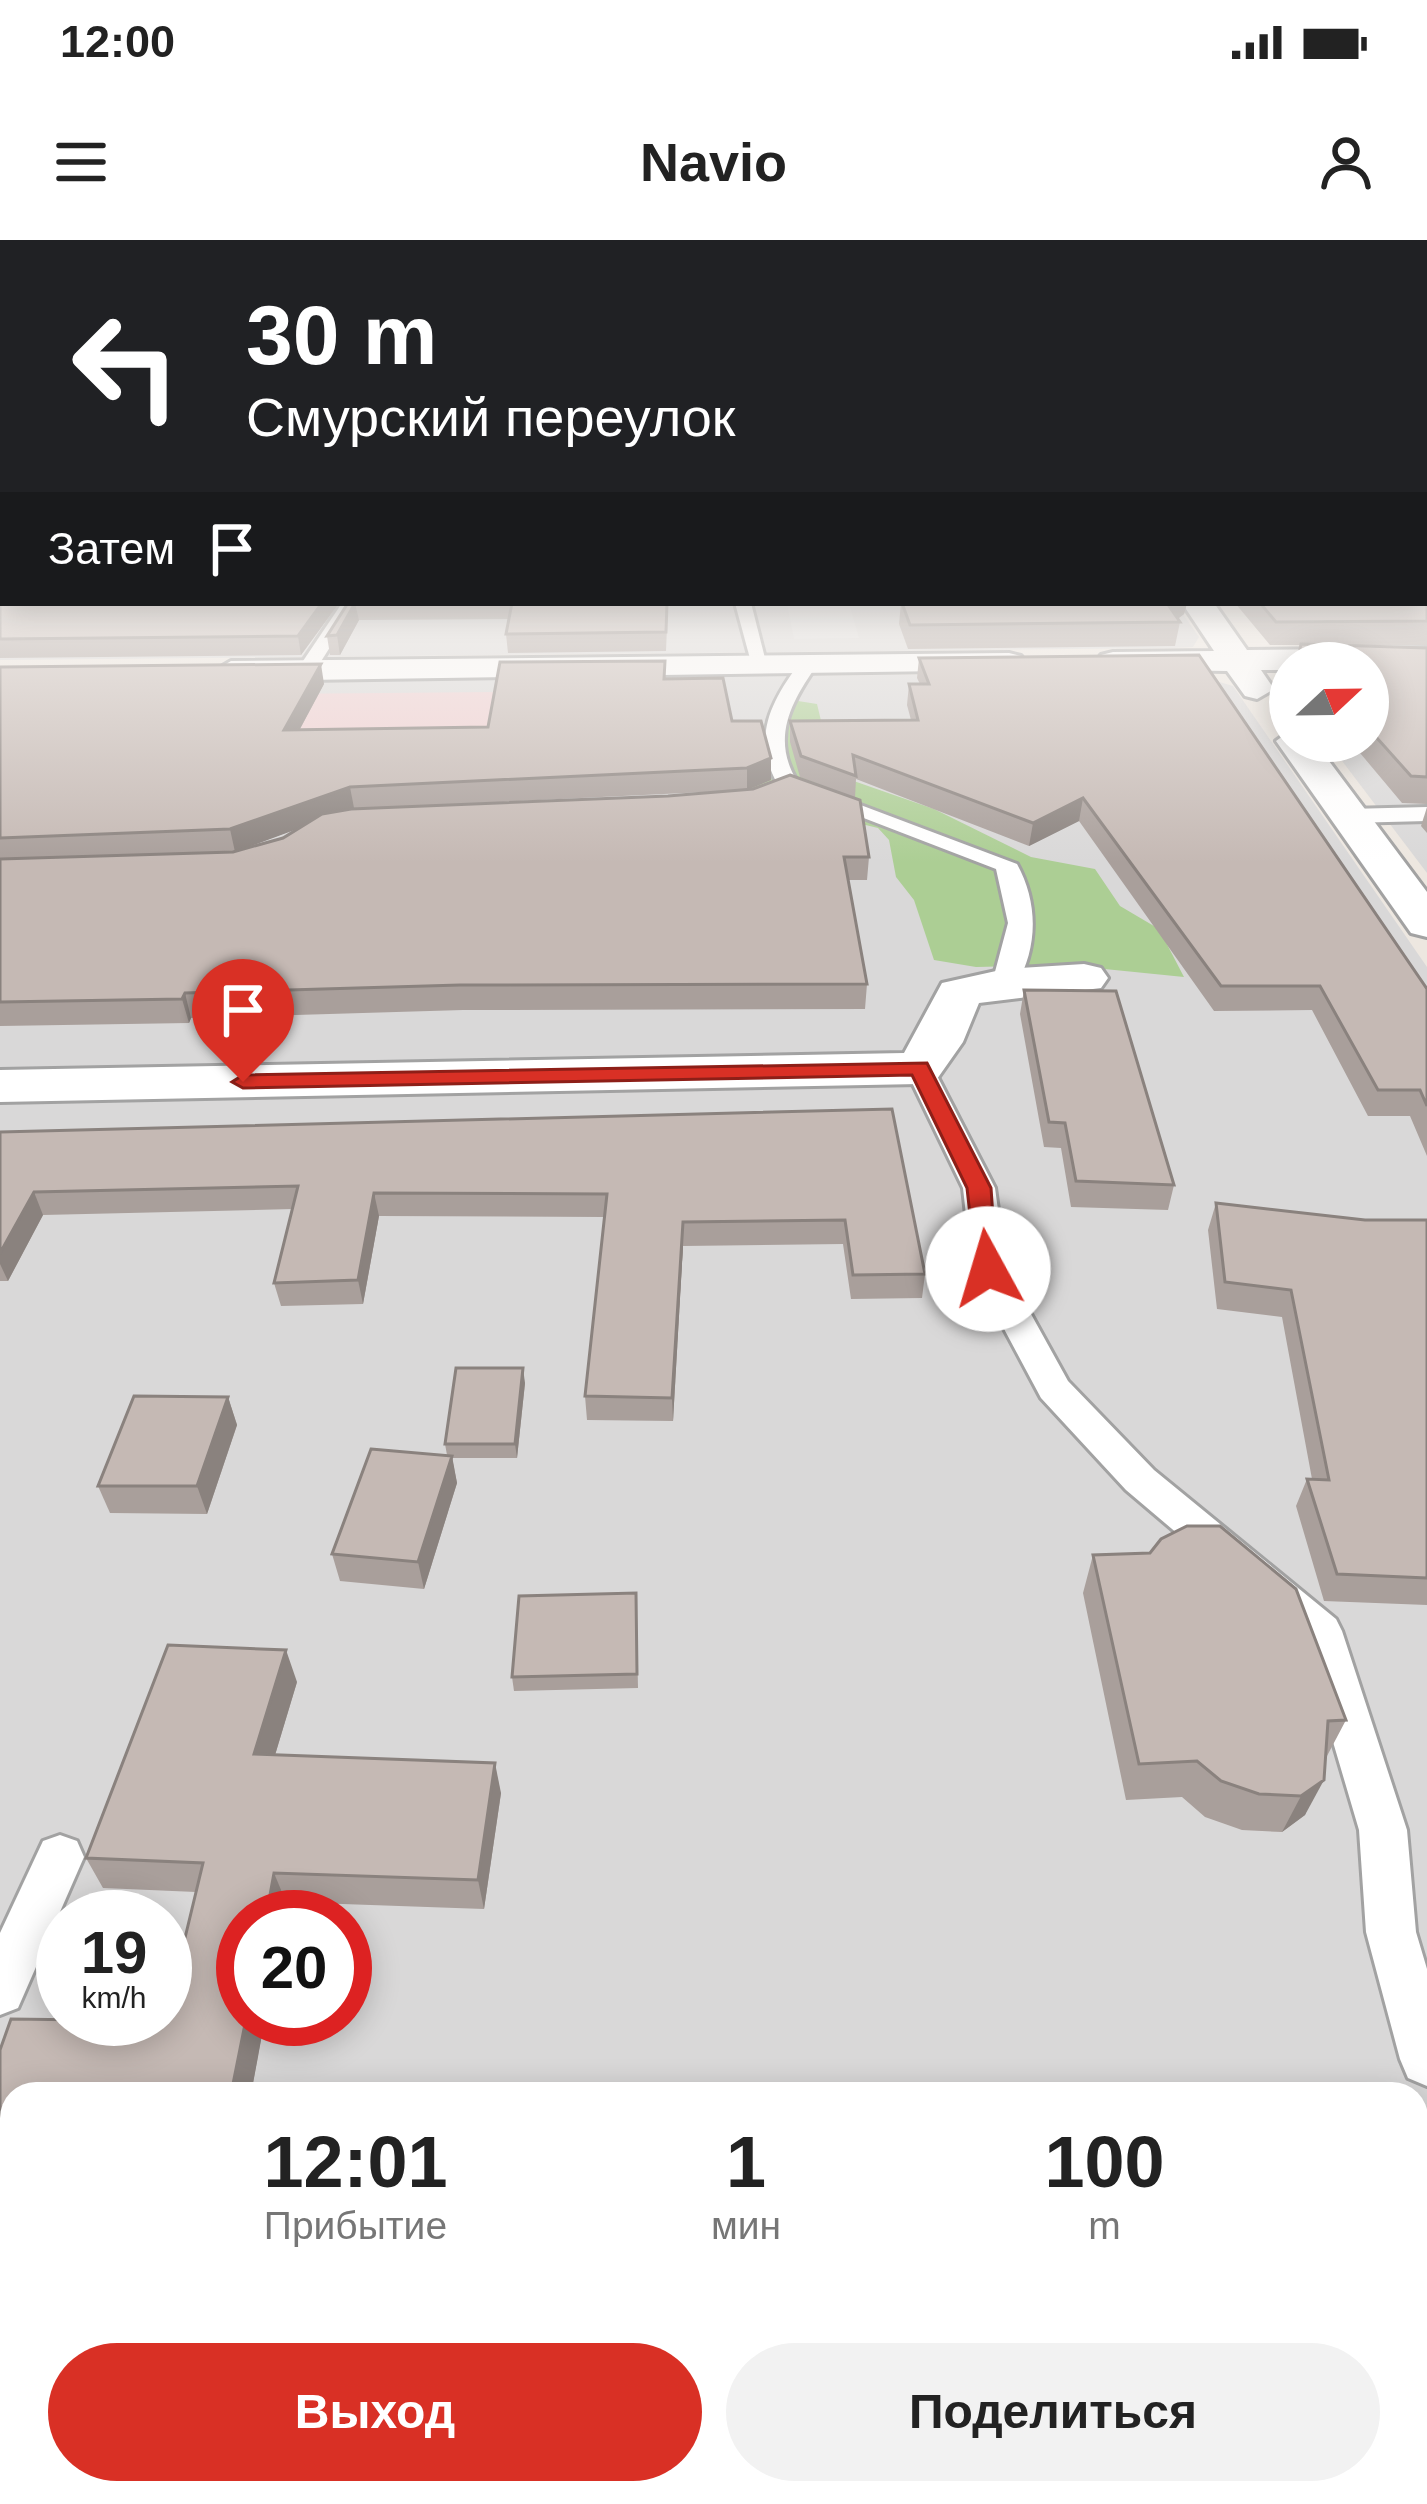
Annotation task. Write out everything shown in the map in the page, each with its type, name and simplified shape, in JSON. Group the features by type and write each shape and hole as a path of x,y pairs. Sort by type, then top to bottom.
{"street":[{"path":"1234,652 1269,702"},
{"path":"188,671 1427,658"},
{"path":"1311,762 1427,923"},
{"path":"2,1090 920,1068 959,993 1005,983 1084,978"}],"lane":[{"path":"306,670 318,652"},
{"path":"757,652 761,666"},
{"path":"808,665 784,693 772,733 780,789 1005,864 1019,885 1020,943 1005,983"},
{"path":"1349,816 1427,814"},
{"path":"920,1068 979,1188 988,1269 1054,1389 1140,1480 1321,1631 1383,1830 1391,1932 1427,2059"},
{"path":"0,1990 60,1857"}],"shaded area":[{"path":"0,652 815,652 0,660"},
{"path":"1427,669 1427,873 1343,762 1389,762 1389,715"},
{"path":"1186,672 1233,686 1269,738 1269,762 1285,762 1427,967 1427,2082 0,2082 0,684"},
{"path":"498,692 493,733 326,811 271,694"}],"green space":[{"path":"798,701 817,704 829,754 848,779 934,809 1031,857 1095,869 1120,906 1159,929 1184,977 1065,965 976,967 934,960 914,900 896,877 889,840 878,828 820,814 735,811 724,753 755,752 767,717"}],"building":[{"path":"1389,652 1427,652 1427,777 1411,776 1389,751"},
{"path":"1199,655 1427,989 1427,1106 1420,1090 1378,1090 1320,986 1221,986 1083,798 1033,823 853,755 856,776 801,756 790,721 918,720 909,684 929,684 919,658"},
{"path":"665,661 664,679 723,678 732,721 761,721 771,758 747,768 350,787 230,829 0,838 0,667 321,664 284,730 488,727 500,662"},
{"path":"790,775 860,800 869,857 844,857 867,984 460,985 185,993 182,999 0,1002 0,859 233,852 283,838 322,814 351,809 668,796 753,789"},
{"path":"1024,990 1116,991 1174,1185 1076,1181 1065,1123 1049,1122"},
{"path":"892,1109 925,1274 853,1275 845,1220 683,1222 672,1398 585,1396 607,1194 374,1193 358,1280 274,1283 298,1186 34,1192 0,1253 0,1132"},
{"path":"1216,1203 1365,1220 1427,1220 1427,1578 1337,1574 1307,1479 1329,1480 1291,1290 1225,1282"},
{"path":"456,1368 523,1368 515,1444 445,1444"},
{"path":"134,1396 228,1397 197,1486 98,1486"},
{"path":"371,1449 452,1456 418,1562 332,1554"},
{"path":"1187,1526 1220,1526 1296,1589 1346,1720 1328,1721 1324,1780 1301,1796 1259,1794 1221,1781 1197,1761 1139,1764 1093,1555 1150,1553 1161,1539"},
{"path":"636,1593 637,1674 512,1677 519,1596"},
{"path":"168,1645 286,1650 254,1754 495,1763 478,1880 274,1873 271,1890 216,1890 216,2046 241,2046 233,2082 0,2082 0,2050 11,2019 36,2019 36,2046 192,2046 192,1909 203,1863 86,1858"}],"route":[{"path":"243,1082 920,1068 941,1120 979,1188 988,1269"}]}
